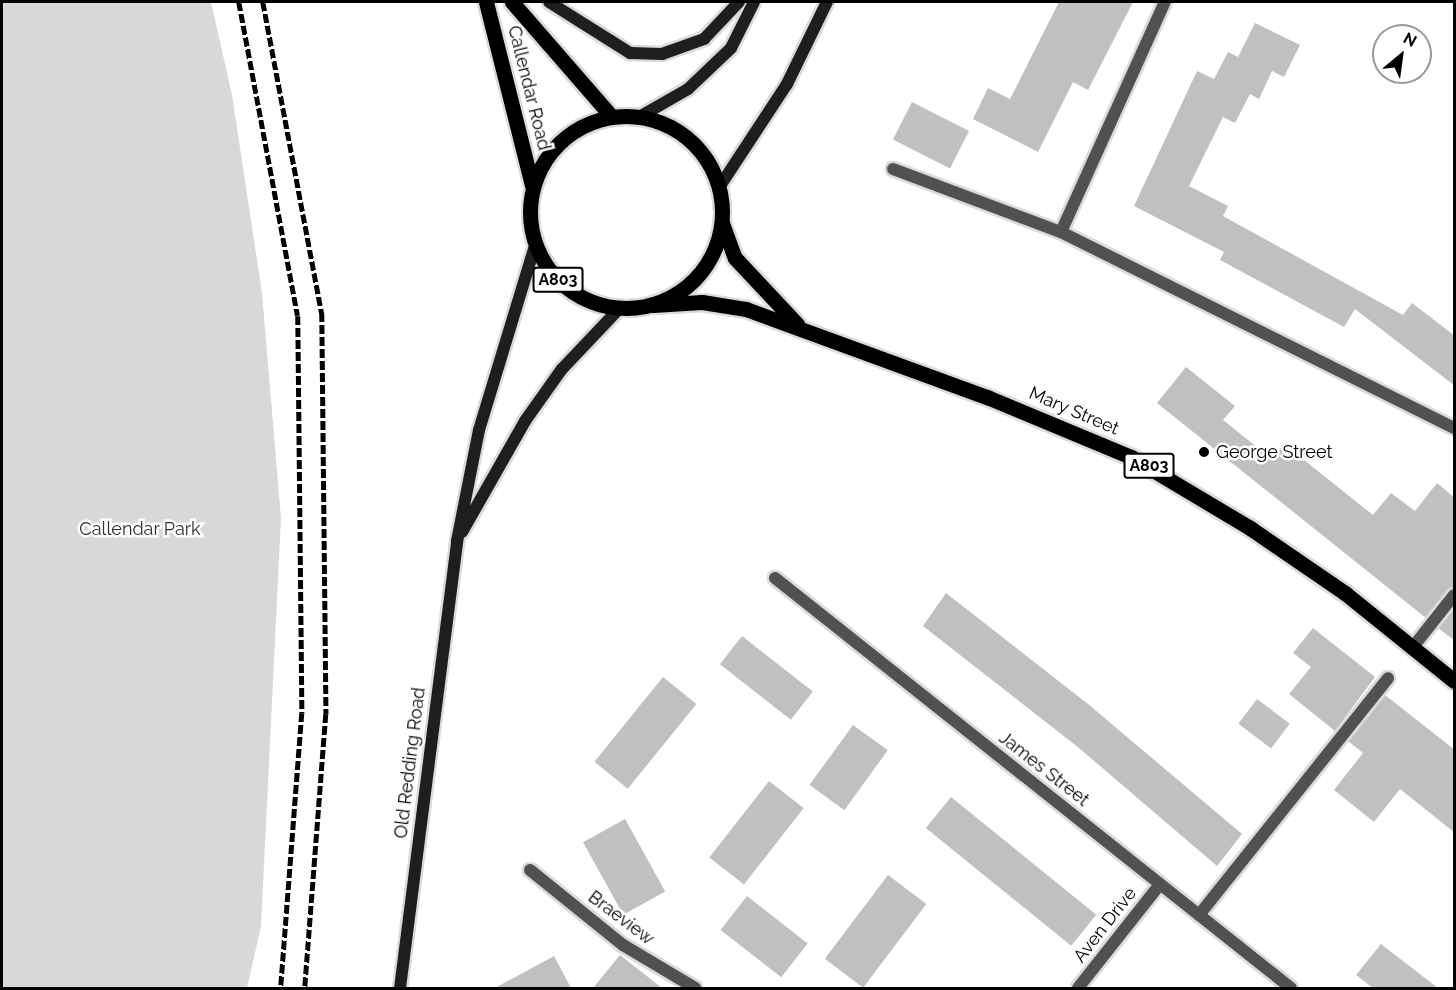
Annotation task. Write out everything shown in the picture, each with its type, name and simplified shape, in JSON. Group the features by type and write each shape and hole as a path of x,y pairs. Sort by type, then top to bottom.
{"main road":[{"name":"Callendar Road","path":"486,2 532,185"},
{"name":"Callendar Road","path":"512,2 610,116"},
{"path":"549,2 630,53 662,54 684,49 704,39 739,2"},
{"path":"641,116 688,89 731,48 754,2"},
{"path":"720,186 755,138 787,84 827,2"},
{"name":"A803","path":"610,116 641,116 690,139 706,157 720,186 722,223 713,255 698,278 653,305 619,309 587,301 566,288 547,269 535,246 529,216 532,185 542,162 563,138 610,116"},
{"name":"Mary Street","path":"722,223 735,258 802,328"},
{"name":"Old Redding Road","path":"400,988 457,541 479,430 535,246"},
{"name":"Mary Street","path":"653,305 702,302 746,309 802,328 1131,457 1250,528 1413,647 1455,681"},
{"name":"Old Redding Road","path":"457,541 525,421 562,369 619,309"}],"street":[{"path":"1061,232 1165,2"},
{"path":"893,169 1061,232 1455,428"},
{"name":"James Street","path":"775,578 1291,988"},
{"path":"1413,647 1455,595"},
{"path":"1199,915 1388,678"},
{"name":"Braeview","path":"530,870 623,945 695,988"},
{"name":"Aven Drive","path":"1078,988 1160,884"}],"green space":[{"name":"Callendar Park","path":"2,2 211,2 232,95 262,293 281,518 261,926 247,988 2,988"}],"building":[{"path":"1059,2 1133,2 1088,90 1073,82 1038,152 973,119 988,88 1010,99"},
{"path":"1255,23 1300,45 1284,77 1272,71 1259,99 1250,94 1235,123 1223,117 1189,186 1228,206 1223,216 1403,315 1412,303 1455,336 1455,386 1355,309 1344,327 1220,260 1224,252 1134,206 1197,71 1214,79 1228,52 1238,57"},
{"path":"912,102 969,131 950,168 893,139"},
{"path":"1186,367 1235,406 1223,420 1272,459 1284,444 1373,515 1391,493 1415,511 1437,483 1455,498 1455,587 1426,618 1157,403"},
{"path":"946,593 1088,704 1242,834 1217,866 1079,748 923,626"},
{"path":"1455,608 1455,641 1438,628"},
{"path":"1313,628 1375,677 1335,731 1289,694 1311,667 1293,653"},
{"path":"742,636 813,691 791,720 720,664"},
{"path":"663,677 696,704 628,789 594,762"},
{"path":"1385,695 1455,750 1455,833 1400,789 1374,822 1334,790 1363,753 1348,741"},
{"path":"1257,699 1290,724 1271,748 1238,724"},
{"path":"853,725 888,750 844,810 810,785"},
{"path":"769,781 804,808 744,885 709,857"},
{"path":"951,797 1096,915 1071,946 926,828"},
{"path":"625,819 665,892 623,915 583,842"},
{"path":"888,875 926,904 863,988 825,959"},
{"path":"747,896 808,943 781,977 721,930"},
{"path":"1381,944 1438,988 1373,988 1356,975"},
{"path":"620,955 662,988 593,988"},
{"path":"554,956 571,988 495,988"}],"railway":[{"path":"239,2 298,316 302,713 281,988"},
{"path":"263,2 322,313 326,714 305,988"}],"place":[{"name":"George Street","path":"1204,452"}]}
